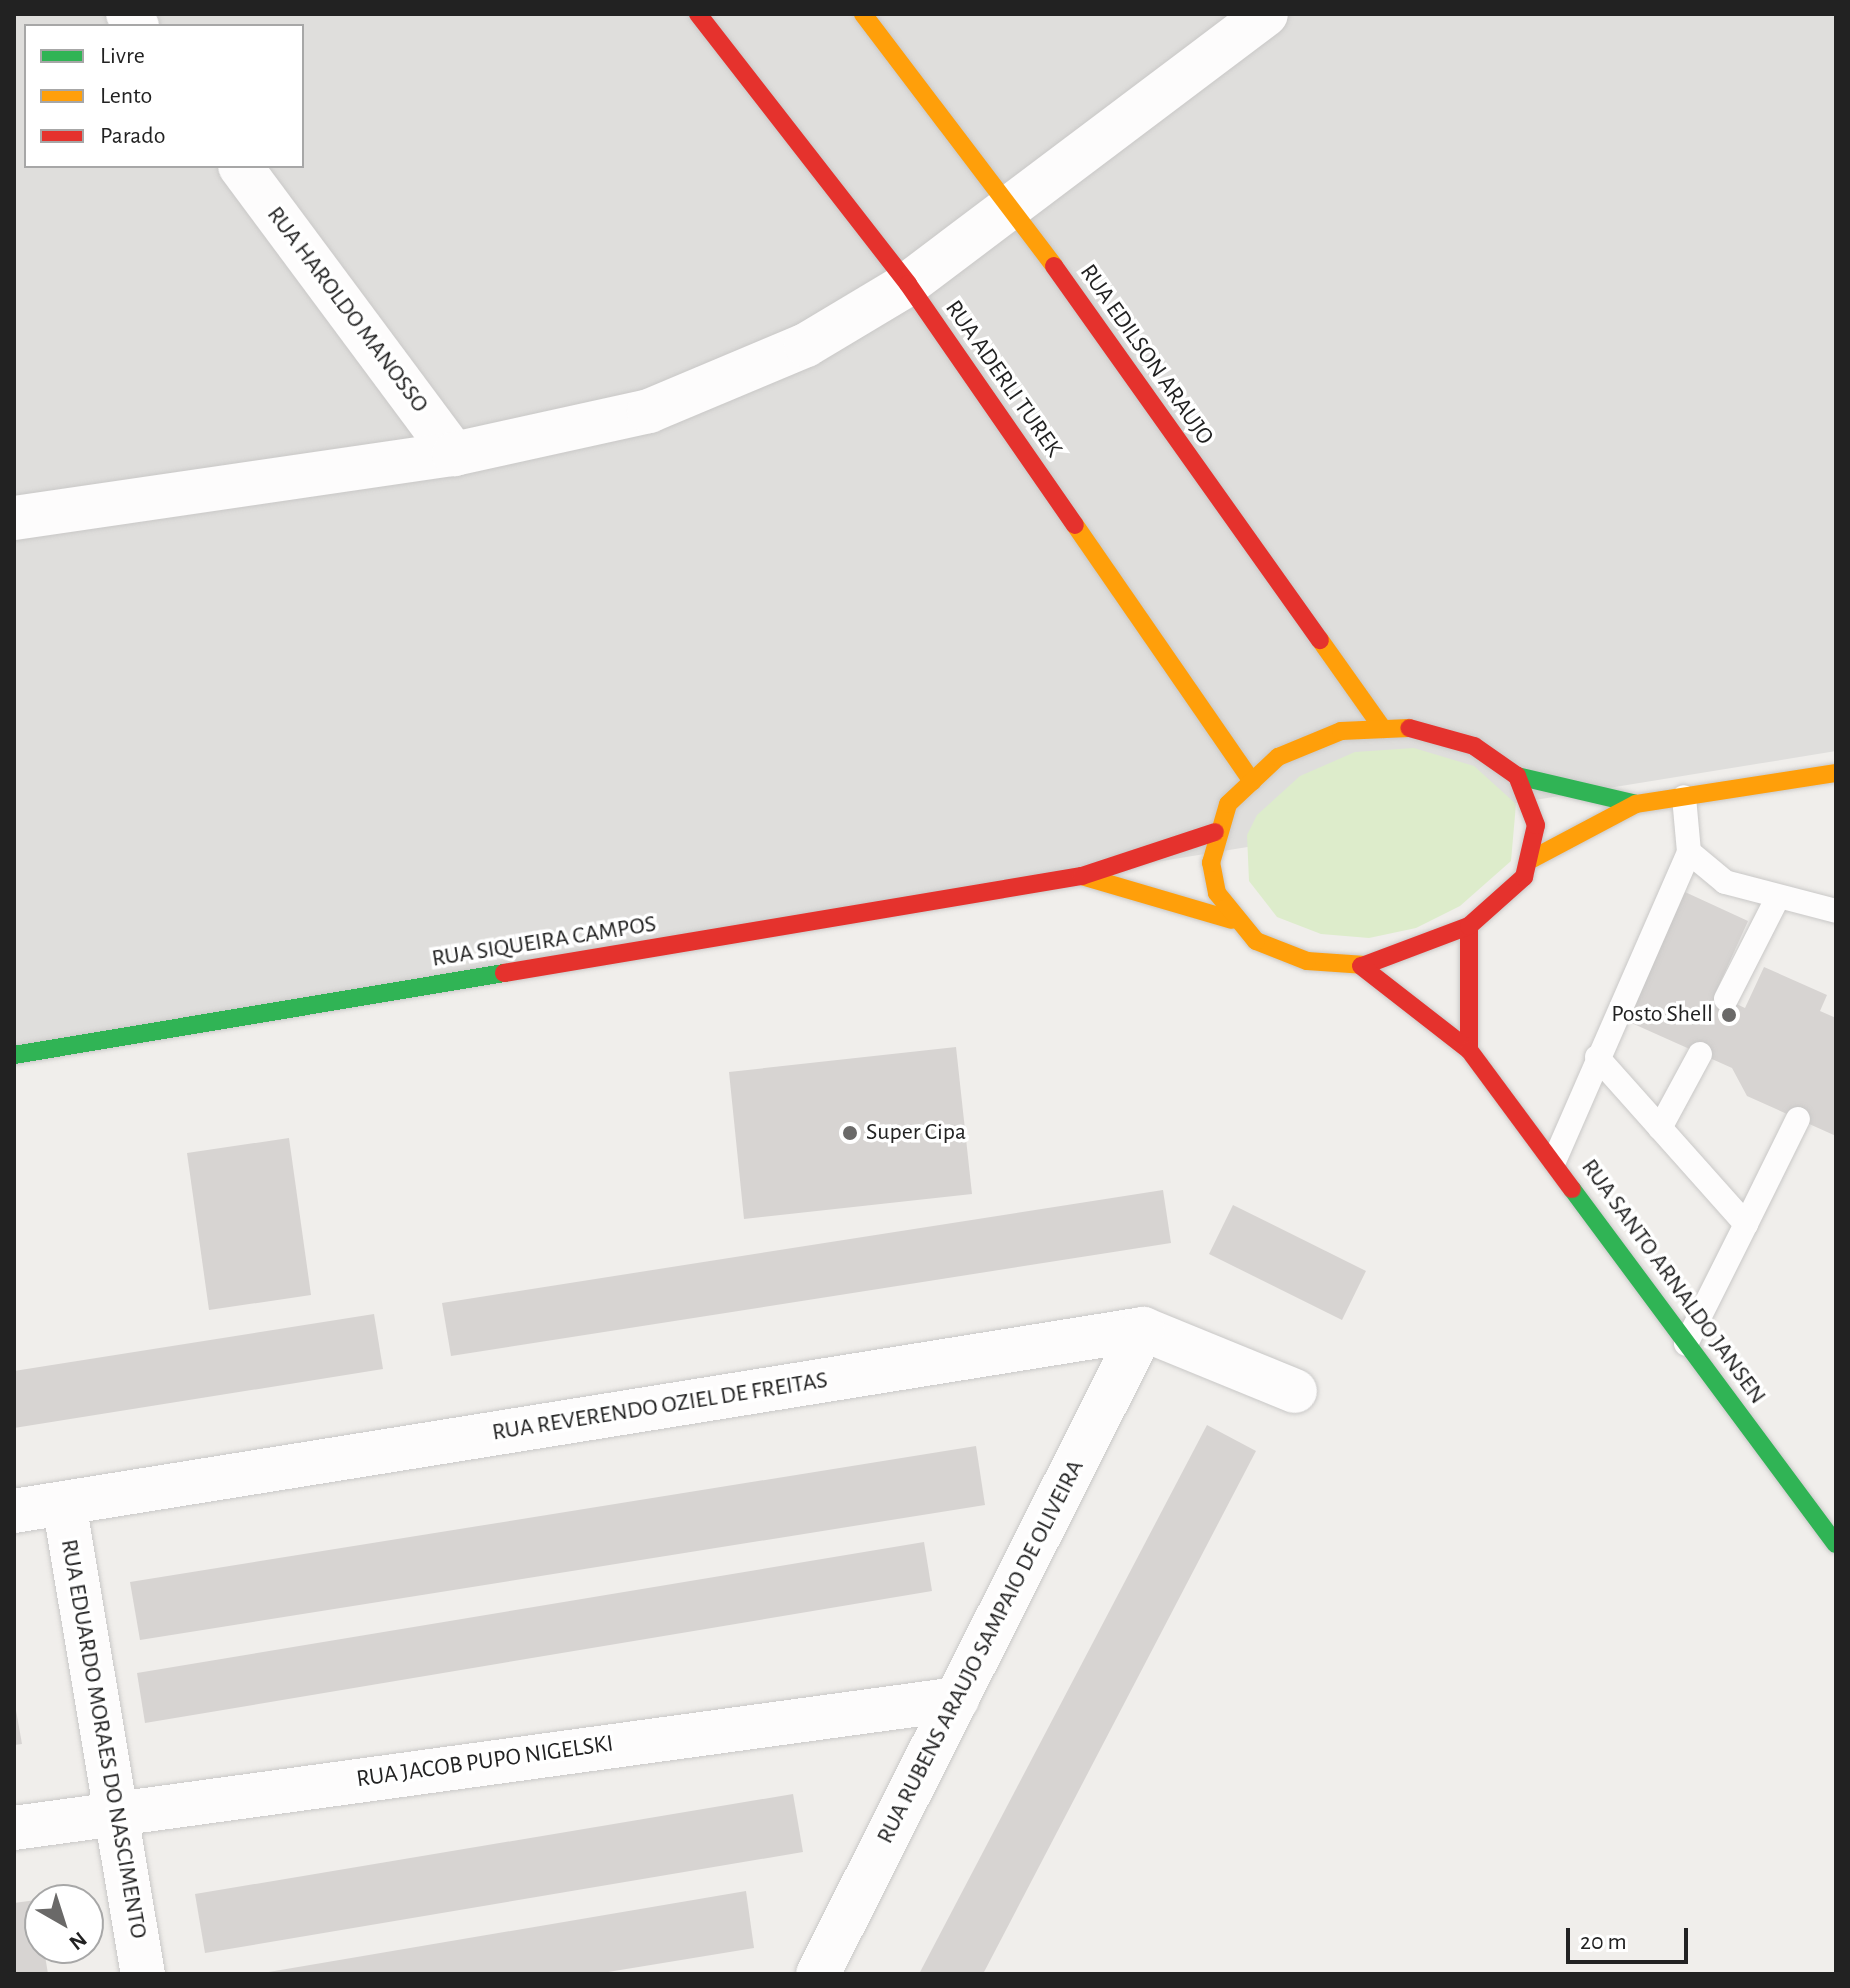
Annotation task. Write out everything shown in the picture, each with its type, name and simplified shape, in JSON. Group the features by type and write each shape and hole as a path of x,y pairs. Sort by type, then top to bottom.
{"main road":[{"name":"RUA ADERLI TUREK","path":"698,14 908,284 1252,782"},
{"name":"RUA EDILSON ARAUJO","path":"863,14 1014,210 1383,729"},
{"path":"1636,804 1517,776 1474,746 1409,728 1341,731 1278,757 1228,804 1215,832 1211,863 1232,920 1256,941 1307,961 1361,966 1469,926 1507,897 1532,859 1636,804 1836,773"},
{"path":"1517,776 1534,810 1532,859"},
{"name":"RUA SIQUEIRA CAMPOS","path":"14,1055 1082,876 1215,832"},
{"name":"RUA SIQUEIRA CAMPOS","path":"1082,876 1232,920"},
{"path":"1469,926 1469,1050"},
{"name":"RUA SANTO ARNALDO JANSEN","path":"1361,966 1469,1050 1555,1159 1686,1344 1836,1544"}],"street":[{"path":"14,518 454,454 649,411 806,345 908,284 1014,210 1266,14"},
{"name":"RUA HAROLDO MANOSSO","path":"241,168 454,454"},
{"path":"1143,1329 1295,1391"},
{"name":"RUA REVERENDO OZIEL DE FREITAS","path":"14,1511 1143,1329"},
{"name":"RUA RUBENS ARAUJO SAMPAIO DE OLIVEIRA","path":"818,1974 1143,1329"},
{"name":"RUA EDUARDO MORAES DO NASCIMENTO","path":"64,1503 143,1974"},
{"name":"RUA JACOB PUPO NIGELSKI","path":"14,1828 957,1699"}],"lane":[{"path":"1555,1159 1689,852 1684,797"},
{"path":"1689,852 1725,882 1776,901 1836,911"},
{"path":"1726,999 1776,901"},
{"path":"1660,1128 1700,1054"},
{"path":"1597,1057 1746,1224"},
{"path":"1686,1344 1798,1119"}],"shaded area":[{"path":"14,14 1836,14 1836,751 14,1048"}],"green space":[{"path":"1414,748 1474,766 1516,804 1511,861 1460,906 1416,928 1369,938 1321,934 1277,917 1249,881 1247,835 1257,815 1300,776 1355,752"}],"building":[{"name":"Posto Shell","path":"1685,892 1748,921 1715,994 1745,1008 1764,967 1827,995 1820,1011 1836,1018 1836,1136 1747,1096 1732,1068 1627,1021"},
{"name":"Super Cipa","path":"956,1047 972,1194 744,1219 729,1072"},
{"path":"289,1138 311,1295 209,1310 187,1153"},
{"path":"1163,1190 1171,1243 451,1356 442,1303"},
{"path":"1233,1205 1366,1271 1342,1320 1209,1254"},
{"path":"374,1314 383,1369 14,1428 14,1371"},
{"path":"1207,1425 1256,1451 983,1974 919,1974"},
{"path":"976,1446 985,1505 140,1640 130,1582"},
{"path":"924,1542 932,1591 145,1723 137,1673"},
{"path":"14,1699 22,1744 14,1745"},
{"path":"793,1794 803,1852 205,1953 195,1894"},
{"path":"746,1891 754,1948 596,1974 257,1974"},
{"path":"24,1902 24,1964 46,1964 48,1974 14,1974 14,1903"}],"traffic: fast":[{"path":"1517,776 1636,804"},
{"path":"14,1055 504,973"},
{"path":"1572,1189 1836,1544"}],"traffic: slow":[{"path":"863,14 1054,266"},
{"path":"1075,525 1252,782"},
{"path":"1320,640 1383,729"},
{"path":"1365,965 1307,961 1256,941 1217,893 1211,863 1228,804 1278,757 1341,731 1409,728"},
{"path":"1532,859 1636,804 1836,773"},
{"path":"1082,876 1232,920"}],"traffic: jam":[{"path":"698,14 908,284 1075,525"},
{"path":"1054,266 1320,640"},
{"path":"1365,965 1469,926 1524,877 1536,825 1517,776 1474,746 1409,728"},
{"path":"504,973 1082,876 1215,832"},
{"path":"1469,926 1469,1050"},
{"path":"1361,966 1469,1050 1572,1189"}],"place":[{"name":"Posto Shell","path":"1729,1015"},
{"name":"Super Cipa","path":"850,1133"}]}
